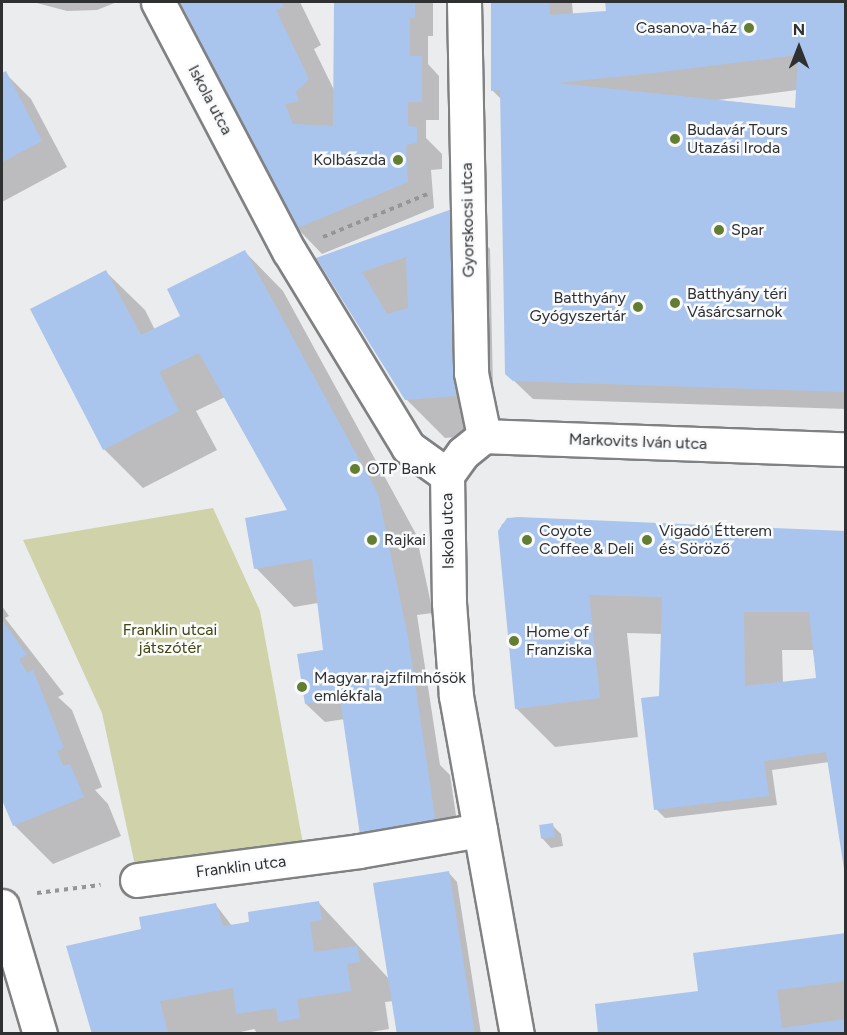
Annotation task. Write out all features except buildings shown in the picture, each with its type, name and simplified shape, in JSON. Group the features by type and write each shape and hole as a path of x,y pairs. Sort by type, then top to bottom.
{"street":[{"name":"Iskola utca","path":"158,2 289,251 408,447 447,475 449,603 456,696 517,1034"},
{"name":"Gyorskocsi utca","path":"464,2 471,373 484,436"},
{"name":"Markovits Iván utca","path":"484,436 846,448"},
{"path":"447,475 463,453 484,436"},
{"name":"Franklin utca","path":"137,880 359,851 480,830"},
{"path":"13,901 40,1034"}],"path":[{"path":"289,251 433,192"},
{"path":"13,901 137,880"}],"green space":[{"name":"Franklin utcai játszótér","path":"213,508 260,611 304,849 136,870 102,713 23,540"}],"place":[{"name":"Casanova-ház","path":"749,28"},
{"name":"Budavár Tours Utazási Iroda","path":"675,139"},
{"name":"Kolbászda","path":"398,160"},
{"name":"Spar","path":"719,230"},
{"name":"Batthyány téri Vásárcsarnok","path":"675,303"},
{"name":"Batthyány Gyógyszertár","path":"638,307"},
{"name":"OTP Bank","path":"355,469"},
{"name":"Rajkai","path":"372,540"},
{"name":"Coyote Coffee & Deli","path":"527,540"},
{"name":"Vigadó Étterem és Söröző","path":"647,540"},
{"name":"Home of Franziska","path":"514,641"},
{"name":"Magyar rajzfilmhősök emlékfala","path":"302,687"}]}
